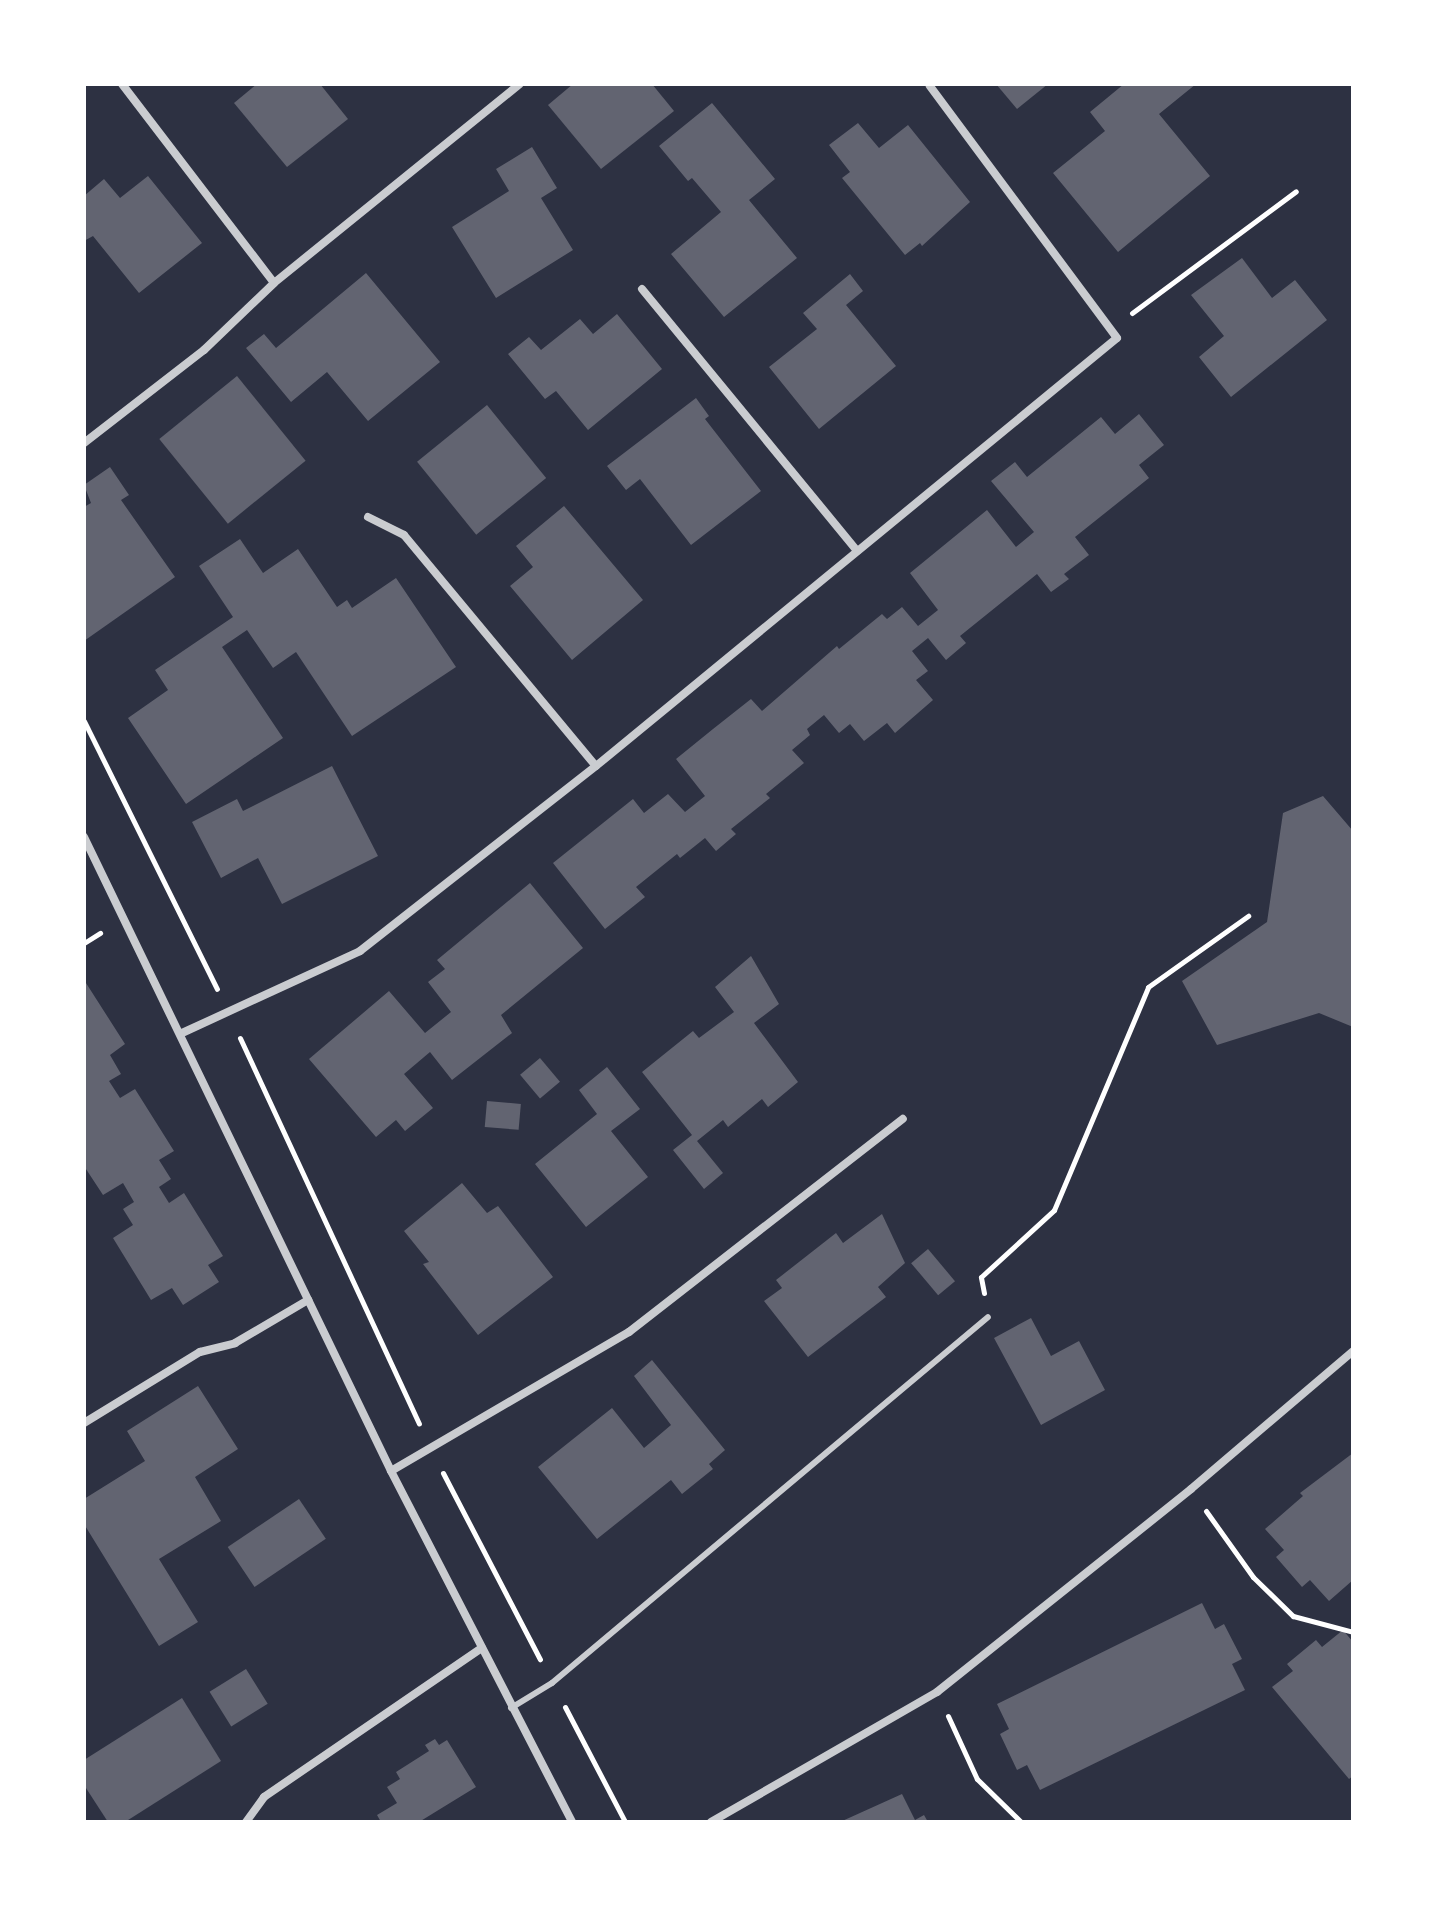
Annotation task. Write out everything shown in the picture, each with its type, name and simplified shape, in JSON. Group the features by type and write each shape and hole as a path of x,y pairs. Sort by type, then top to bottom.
{"street":[{"path":"122,84 274,283"},
{"path":"84,443 204,350 274,283 520,84"},
{"path":"182,1033 360,951 596,766 1117,338 930,86"},
{"path":"642,289 857,551"},
{"path":"368,517 404,535 596,766"},
{"path":"84,837 182,1033 391,1471 572,1822"},
{"path":"391,1471 629,1332 903,1119"},
{"path":"84,1423 200,1352 235,1343 308,1300"},
{"path":"711,1822 937,1692 1191,1489 1353,1351"},
{"path":"246,1822 264,1797 482,1648"}],"lane":[{"path":"511,1708 552,1683 988,1317"}],"path":[{"path":"1117,338 1135,309 1296,191"},
{"path":"84,721 229,1012 260,1087 430,1448 625,1822"},
{"path":"988,1317 981,1277 1054,1210 1148,987 1248,916"},
{"path":"1191,1489 1253,1577 1293,1616 1353,1632"},
{"path":"937,1692 977,1779 1021,1822"}],"building":[{"path":"257,84 320,84 348,119 287,167 234,103"},
{"path":"573,84 652,84 674,111 601,169 548,105"},
{"path":"996,84 1048,84 1017,109"},
{"path":"1124,84 1196,84 1159,114 1210,176 1118,252 1053,173 1105,131 1090,112"},
{"path":"712,103 775,179 749,200 797,258 724,317 671,254 721,212 692,178 688,181 659,146"},
{"path":"858,123 879,148 908,125 970,202 922,246 920,243 905,255 842,178 850,172 829,145"},
{"path":"532,147 557,188 541,198 573,250 496,298 452,227 509,191 496,169"},
{"path":"148,176 202,243 139,293 93,236 84,241 84,196 104,179 120,198"},
{"path":"1242,258 1272,298 1295,280 1327,320 1231,397 1199,357 1224,336 1191,295"},
{"path":"366,273 440,362 368,421 327,372 291,402 246,348 264,334 276,348"},
{"path":"850,274 863,291 846,305 896,366 819,429 769,367 817,329 803,313"},
{"path":"617,314 662,369 588,430 556,391 545,399 508,354 529,337 541,350 580,319 593,334"},
{"path":"237,376 306,461 228,524 159,439"},
{"path":"696,398 709,416 705,419 761,491 691,545 640,479 626,490 607,466"},
{"path":"487,405 546,478 476,535 417,462"},
{"path":"1139,414 1164,445 1139,465 1149,478 1075,537 1089,555 1064,574 1069,579 1051,592 1037,574 960,636 966,643 946,660 928,638 912,651 928,671 916,680 933,700 895,733 887,723 864,741 850,724 839,733 824,715 807,729 810,735 792,750 804,763 766,794 770,798 731,829 736,834 716,851 705,838 680,858 677,854 636,887 645,897 605,929 553,863 633,799 644,813 668,794 685,812 705,796 676,759 713,729 751,699 762,711 837,646 839,649 882,614 887,619 902,607 918,626 938,610 910,573 987,510 1016,547 1034,532 991,481 1015,462 1027,477 1101,417 1115,434"},
{"path":"110,467 129,495 121,500 175,577 84,641 84,507 91,503 84,485"},
{"path":"564,506 643,600 572,660 510,586 533,567 516,546"},
{"path":"240,539 263,573 298,549 337,607 347,600 352,608 396,578 456,667 352,736 296,652 273,668 247,630 222,647 283,738 186,804 128,718 168,690 155,670 233,617 199,566"},
{"path":"332,766 378,856 282,904 258,858 221,878 192,822 237,799 243,811"},
{"path":"1323,796 1353,831 1353,1027 1319,1013 1217,1045 1182,981 1267,922 1283,813"},
{"path":"530,883 583,948 501,1015 512,1033 452,1080 430,1052 404,1074 433,1108 405,1131 396,1120 376,1137 309,1059 389,991 425,1033 451,1012 428,982 445,969 437,960"},
{"path":"751,956 779,1004 754,1023 798,1082 768,1107 762,1099 728,1127 723,1120 697,1141 723,1173 704,1189 673,1150 692,1135 642,1072 693,1031 699,1038 734,1012 715,987"},
{"path":"86,983 125,1044 110,1055 121,1074 109,1081 120,1098 135,1089 174,1151 159,1160 171,1179 159,1187 169,1203 184,1193 223,1256 208,1265 219,1282 183,1305 172,1288 151,1300 113,1238 133,1225 123,1209 134,1202 123,1183 103,1195 84,1166"},
{"path":"540,1058 560,1082 540,1098 520,1075"},
{"path":"607,1067 640,1109 611,1131 648,1177 586,1227 535,1164 597,1114 579,1090"},
{"path":"487,1101 521,1104 519,1130 485,1127"},
{"path":"462,1183 487,1213 498,1206 553,1277 478,1335 423,1264 429,1262 404,1231"},
{"path":"882,1214 905,1263 878,1287 886,1297 808,1357 764,1301 782,1288 776,1280 836,1233 843,1243"},
{"path":"928,1249 955,1281 938,1295 911,1263"},
{"path":"1031,1318 1051,1356 1079,1341 1105,1390 1041,1425 994,1338"},
{"path":"652,1360 725,1450 709,1464 713,1469 682,1494 671,1480 597,1539 538,1467 612,1408 644,1448 671,1425 634,1376"},
{"path":"198,1386 238,1449 195,1477 221,1521 159,1559 198,1622 159,1646 84,1524 84,1499 145,1461 127,1431"},
{"path":"1353,1453 1353,1580 1329,1601 1310,1580 1302,1587 1276,1557 1284,1550 1265,1529 1303,1496 1300,1493"},
{"path":"299,1499 326,1539 255,1587 228,1547"},
{"path":"1202,1603 1215,1629 1224,1624 1242,1659 1232,1664 1245,1690 1040,1790 1027,1765 1017,1770 1000,1734 1009,1729 997,1704"},
{"path":"1343,1630 1353,1642 1353,1776 1349,1779 1272,1687 1293,1671 1287,1664 1316,1640 1322,1647"},
{"path":"246,1669 268,1704 231,1727 210,1692"},
{"path":"182,1698 221,1761 125,1822 108,1822 84,1785 84,1760"},
{"path":"435,1739 439,1745 447,1740 476,1787 419,1822 381,1822 377,1815 397,1803 387,1787 400,1779 396,1772 429,1751 425,1745"},
{"path":"902,1794 915,1820 924,1815 928,1822 840,1822"}]}
